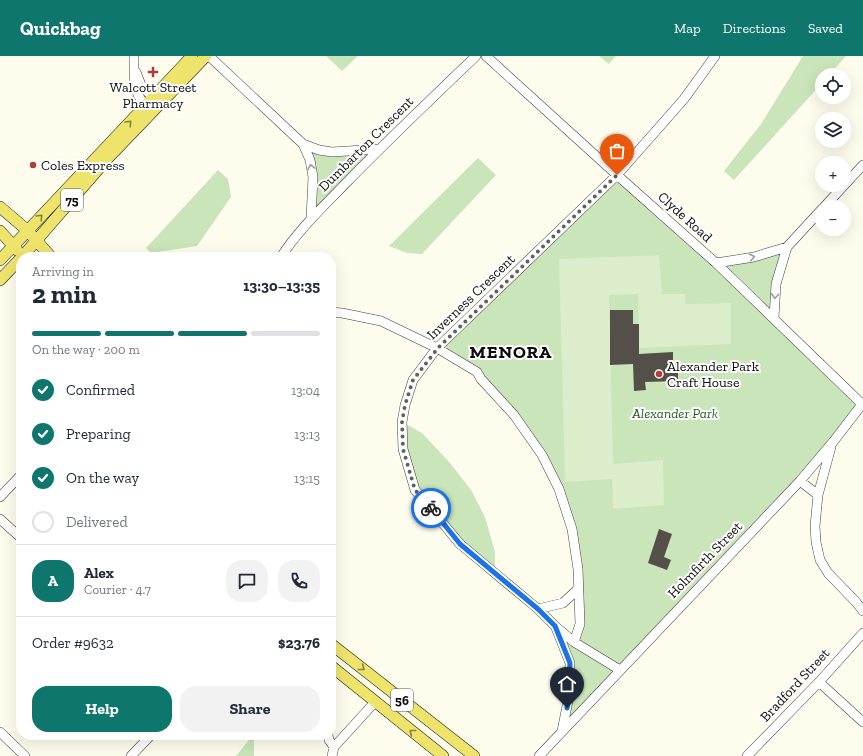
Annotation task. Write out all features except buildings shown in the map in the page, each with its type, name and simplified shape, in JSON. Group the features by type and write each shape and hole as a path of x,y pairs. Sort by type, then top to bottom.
{"main road":[{"name":"75","path":"27,252 108,158 192,56"},
{"name":"75","path":"0,260 27,230 151,104 206,56"},
{"path":"0,207 27,230 46,252"},
{"path":"0,231 18,252"},
{"name":"75","path":"0,280 16,263"},
{"name":"56","path":"336,648 474,756"},
{"name":"56","path":"336,670 443,756"}],"street":[{"path":"209,56 303,144 319,150 332,152 379,149"},
{"name":"Dumbarton Crescent","path":"284,252 312,218 379,149 476,56"},
{"name":"Clyde Road","path":"486,56 716,263 862,403"},
{"name":"Inverness Crescent","path":"620,670 574,642 538,609 460,544 415,490 403,449 402,422 405,405 413,380 438,348 617,175 684,100 715,56"},
{"path":"134,61 135,90 151,104"},
{"path":"303,144 310,160 313,177 312,218"},
{"path":"830,200 863,165"},
{"path":"774,318 776,284 787,247 815,217"},
{"path":"716,263 754,256 787,247"},
{"path":"336,312 381,321 438,348 477,372 481,379 514,415 542,456 559,488 572,529 578,569 580,624 574,642"},
{"name":"Holmfirth Street","path":"539,756 800,482 833,442 862,403"},
{"path":"833,442 818,495 815,526 820,560 828,573 863,611"},
{"path":"0,497 16,479"},
{"path":"800,482 818,495"},
{"path":"0,519 16,533"},
{"path":"538,609 563,603 578,589"},
{"path":"555,626 570,663 569,696 562,733"},
{"name":"Bradford Street","path":"747,756 819,682 863,633"},
{"path":"819,682 863,722"},
{"path":"333,752 375,702"},
{"path":"0,732 25,756"},
{"path":"131,756 146,740"},
{"path":"329,740 333,752"}],"green space":[{"path":"326,56 358,56 342,71"},
{"path":"599,56 616,56 609,64"},
{"path":"803,56 846,56 835,68 815,68 815,91 734,180 724,171 761,124"},
{"path":"303,144 332,152 379,149 311,218 313,177"},
{"path":"478,158 496,175 422,254 407,253 389,246"},
{"path":"218,170 228,179 231,197 197,246 158,252 150,252 146,248"},
{"name":"Alexander Park","path":"617,175 716,263 787,247 774,318 862,404 833,442 562,733 570,663 555,626 574,642 580,624 572,529 542,455 477,372 437,348"},
{"path":"659,255 662,294 685,294 685,304 731,303 731,344 639,348 638,294 609,295 613,464 663,460 664,505 613,509 612,479 565,482 559,259"},
{"path":"402,422 422,433 450,463 471,490 485,517 495,552 495,573 460,544 415,490"},
{"path":"249,740 254,740 254,756 236,756"}],"way so far":[{"path":"431,508 415,490 403,449 402,422 405,405 413,380 438,348 617,175"}],"place":[{"name":"Walcott Street Pharmacy","path":"153,72"},
{"name":"Coles Express","path":"33,165"},
{"name":"Alexander Park Craft House","path":"659,374"}],"district":[{"name":"MENORA","path":"511,352"}],"route":[{"path":"431,508 460,544 538,609 555,626 570,663 567,708"}]}
